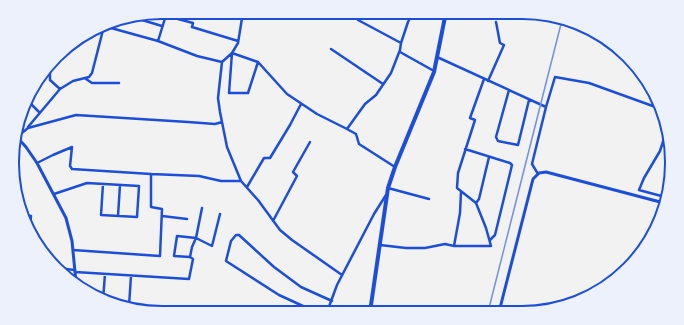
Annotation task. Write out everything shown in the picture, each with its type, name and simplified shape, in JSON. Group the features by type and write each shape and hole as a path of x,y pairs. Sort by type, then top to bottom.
{"main road":[{"path":"371,306 386,194 395,167 429,86 434,71 445,19"}],"street":[{"path":"158,41 165,19"},
{"path":"242,19 238,41 232,53 222,62 218,98 227,147 241,181 280,230 342,275"},
{"path":"348,129 365,104 376,95 392,73 410,19"},
{"path":"143,20 163,26"},
{"path":"178,20 193,23 192,27 238,41"},
{"path":"358,20 401,43"},
{"path":"488,81 504,45 500,43 496,22"},
{"path":"112,28 158,41 198,56 222,62"},
{"path":"28,128 39,112 60,88 73,81 86,79 89,77 92,73 102,33"},
{"path":"331,49 383,84"},
{"path":"400,52 434,71"},
{"path":"232,53 258,62 287,94 317,114 356,134 360,144 395,167"},
{"path":"232,53 229,93 248,94 258,62"},
{"path":"437,58 546,107"},
{"path":"50,74 50,80 60,88"},
{"path":"538,174 532,164 555,77 589,83 653,106"},
{"path":"86,79 92,83 119,83"},
{"path":"380,245 406,248 425,248 445,244 454,246 491,246 486,228 476,203 457,188 458,173 475,120 470,118 484,79"},
{"path":"509,90 496,137 498,141 518,145 529,100"},
{"path":"247,187 264,158 270,158 301,104"},
{"path":"32,105 39,112"},
{"path":"23,132 28,128 76,115 215,124 222,122"},
{"path":"21,141 37,163 54,194 69,227 75,276"},
{"path":"661,196 639,190 644,178 660,151 663,141"},
{"path":"273,221 297,176 293,172 310,142"},
{"path":"37,163 72,147 70,166 72,169 199,176 221,181 241,181"},
{"path":"465,149 510,163 512,165 495,235 490,240"},
{"path":"476,203 479,199 489,156"},
{"path":"501,306 533,179 538,174 546,172 659,202"},
{"path":"73,250 160,256 162,209 151,207 151,174"},
{"path":"54,194 87,183 139,186 137,217 101,215 103,184"},
{"path":"118,216 120,185"},
{"path":"388,188 429,199"},
{"path":"454,246 462,192"},
{"path":"330,306 342,275 386,194"},
{"path":"68,270 131,276 189,279 193,259 190,257 196,238 202,208"},
{"path":"190,257 174,256 176,236 196,238 212,246 220,214"},
{"path":"162,216 187,218"},
{"path":"303,306 279,295 226,261 231,241 236,235 239,235 274,267 301,286 332,301"},
{"path":"104,293 105,274"},
{"path":"129,302 131,276"}],"railway":[{"path":"490,306 561,25"}]}
